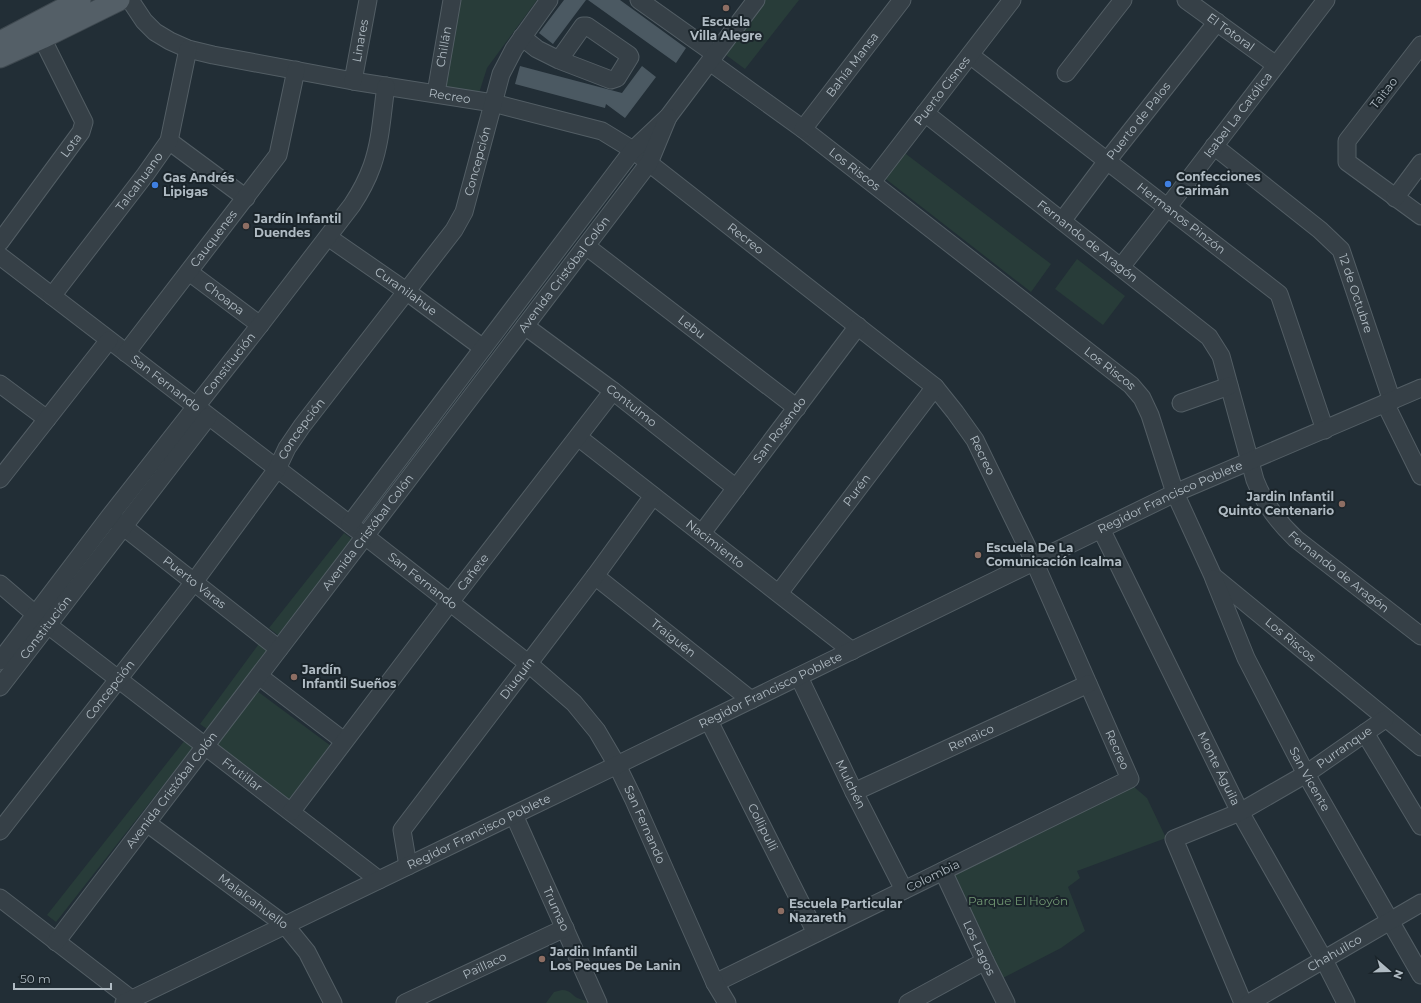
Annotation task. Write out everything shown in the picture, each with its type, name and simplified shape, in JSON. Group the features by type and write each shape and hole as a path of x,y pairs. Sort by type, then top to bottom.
{"main road":[{"path":"0,42 80,0"},
{"path":"0,57 119,0"}],"street":[{"name":"Recreo","path":"130,0 144,21 155,32 170,41 188,48 213,55 353,81 493,103 602,131 633,150 934,387 956,412 975,440 1034,561 1130,779"},
{"name":"Linares","path":"353,81 368,0"},
{"name":"Chillán","path":"436,93 452,0"},
{"name":"Concepción","path":"0,831 194,582 277,469 287,448 302,426 454,230 464,212 496,88 507,61 522,37 549,0"},
{"name":"Los Riscos","path":"639,0 1131,385 1142,398 1150,415 1175,493 1213,576 1421,748"},
{"name":"Avenida Cristóbal Colón","path":"350,524 633,150 668,117 756,0"},
{"name":"Bahía Mansa","path":"803,129 902,0"},
{"name":"Puerto Cisnes","path":"872,182 1012,0"},
{"path":"1066,73 1123,0"},
{"name":"El Totoral","path":"1186,0 1276,65"},
{"name":"Isabel La Católica","path":"1121,267 1326,0"},
{"name":"Puerto de Palos","path":"1062,221 1106,161 1217,22"},
{"path":"522,37 537,49 559,60"},
{"name":"Lota","path":"0,242 81,132 84,122 42,38"},
{"name":"Taitao","path":"1395,198 1347,162 1347,140 1421,45"},
{"name":"Talcahuano","path":"52,296 145,175 169,141 188,48"},
{"name":"Hermanos Pinzón","path":"970,55 1279,294 1325,430"},
{"name":"Cauquenes","path":"126,354 278,155 296,70"},
{"name":"Constitución","path":"0,687 124,527 260,326 328,237 360,192 372,166 376,152 386,86"},
{"name":"Fernando de Aragón","path":"925,113 1209,337 1221,356 1255,480 1260,495 1270,510 1286,530 1421,636"},
{"name":"Avenida Cristóbal Colón","path":"56,942 649,163 668,117"},
{"path":"169,141 246,198"},
{"name":"12 de Octubre","path":"1214,146 1320,230 1341,250 1388,402 1421,476"},
{"path":"1421,163 1395,198 1421,216"},
{"name":"Curanilahue","path":"328,237 406,291 483,348"},
{"name":"Lebu","path":"586,246 796,408"},
{"name":"San Fernando","path":"0,256 450,602 546,677 578,707 597,731 617,765 715,983 727,1003"},
{"name":"Choapa","path":"189,272 260,326"},
{"name":"Contulmo","path":"525,326 613,391 736,488"},
{"name":"San Rosendo","path":"702,533 858,326"},
{"path":"0,479 109,340"},
{"path":"0,384 47,419"},
{"path":"1181,403 1229,386"},
{"name":"Purén","path":"779,593 934,387"},
{"name":"Regidor Francisco Poblete","path":"128,1001 709,721 1175,493 1421,388"},
{"name":"Cañete","path":"291,812 450,602 613,391"},
{"name":"Constitución","path":"0,661 110,516 202,412"},
{"name":"Nacimiento","path":"578,437 852,651"},
{"name":"Diuquín","path":"408,866 402,830 529,664 653,496"},
{"name":"Puerto Varas","path":"110,516 279,649"},
{"name":"Monte Águila","path":"1100,529 1240,812 1324,960 1346,1003"},
{"name":"Traiguén","path":"595,576 751,700"},
{"name":"San Vicente","path":"1213,576 1246,658 1306,774 1421,975"},
{"path":"0,584 35,614"},
{"name":"Frutillar","path":"48,625 379,880"},
{"path":"259,676 344,741"},
{"name":"Mulchén","path":"799,676 854,792 904,890"},
{"name":"Renaico","path":"854,792 1088,684"},
{"name":"Purranque","path":"1243,1003 1174,839 1240,812 1306,774 1385,719"},
{"name":"Collipulli","path":"709,721 816,933"},
{"path":"1365,733 1421,826"},
{"name":"Colombia","path":"715,983 1130,779"},
{"name":"Trumao","path":"514,815 598,1003"},
{"name":"Malalcahuello","path":"147,823 285,925 307,952 333,1003"},
{"name":"Los Lagos","path":"943,871 985,962 1006,1003"},
{"path":"0,898 128,1001"},
{"name":"Chahuilco","path":"1249,1003 1421,903"},
{"name":"Paillaco","path":"405,1003 424,999 564,928"},
{"path":"908,1003 985,962"}],"green space":[{"path":"456,0 537,0 487,68 479,93 439,85"},
{"path":"762,0 799,0 745,69 722,52"},
{"path":"902,151 1051,264 1031,292 882,176"},
{"path":"1077,259 1125,296 1103,325 1055,289"},
{"path":"344,533 352,539 278,635 269,628"},
{"path":"261,641 269,648 207,729 200,724"},
{"path":"257,691 331,746 289,799 216,745"},
{"path":"189,735 198,741 56,922 47,915"},
{"name":"Parque El Hoyón","path":"1133,786 1147,798 1166,838 1077,871 1080,878 1068,887 1085,931 1061,948 999,980 950,876"},
{"path":"562,990 568,991 577,998 589,1003 546,1003 554,992"}],"building":[{"path":"564,0 586,0 553,44 539,33"},
{"path":"588,0 620,0 686,48 676,63"},
{"path":"520,66 622,93 642,66 656,77 625,118 606,104 605,108 515,84"}],"place":[{"name":"Escuela Villa Alegre","path":"726,8"},
{"name":"Confecciones Carimán","path":"1168,184"},
{"name":"Gas Andrés Lipigas","path":"155,185"},
{"name":"Jardín Infantil Duendes","path":"246,226"},
{"name":"Jardin Infantil Quinto Centenario","path":"1342,504"},
{"name":"Escuela De La Comunicación Icalma","path":"978,555"},
{"name":"Jardín Infantil Sueños","path":"294,677"},
{"name":"Escuela Particular Nazareth","path":"781,911"},
{"name":"Jardin Infantil Los Peques De Lanin","path":"542,959"}]}
